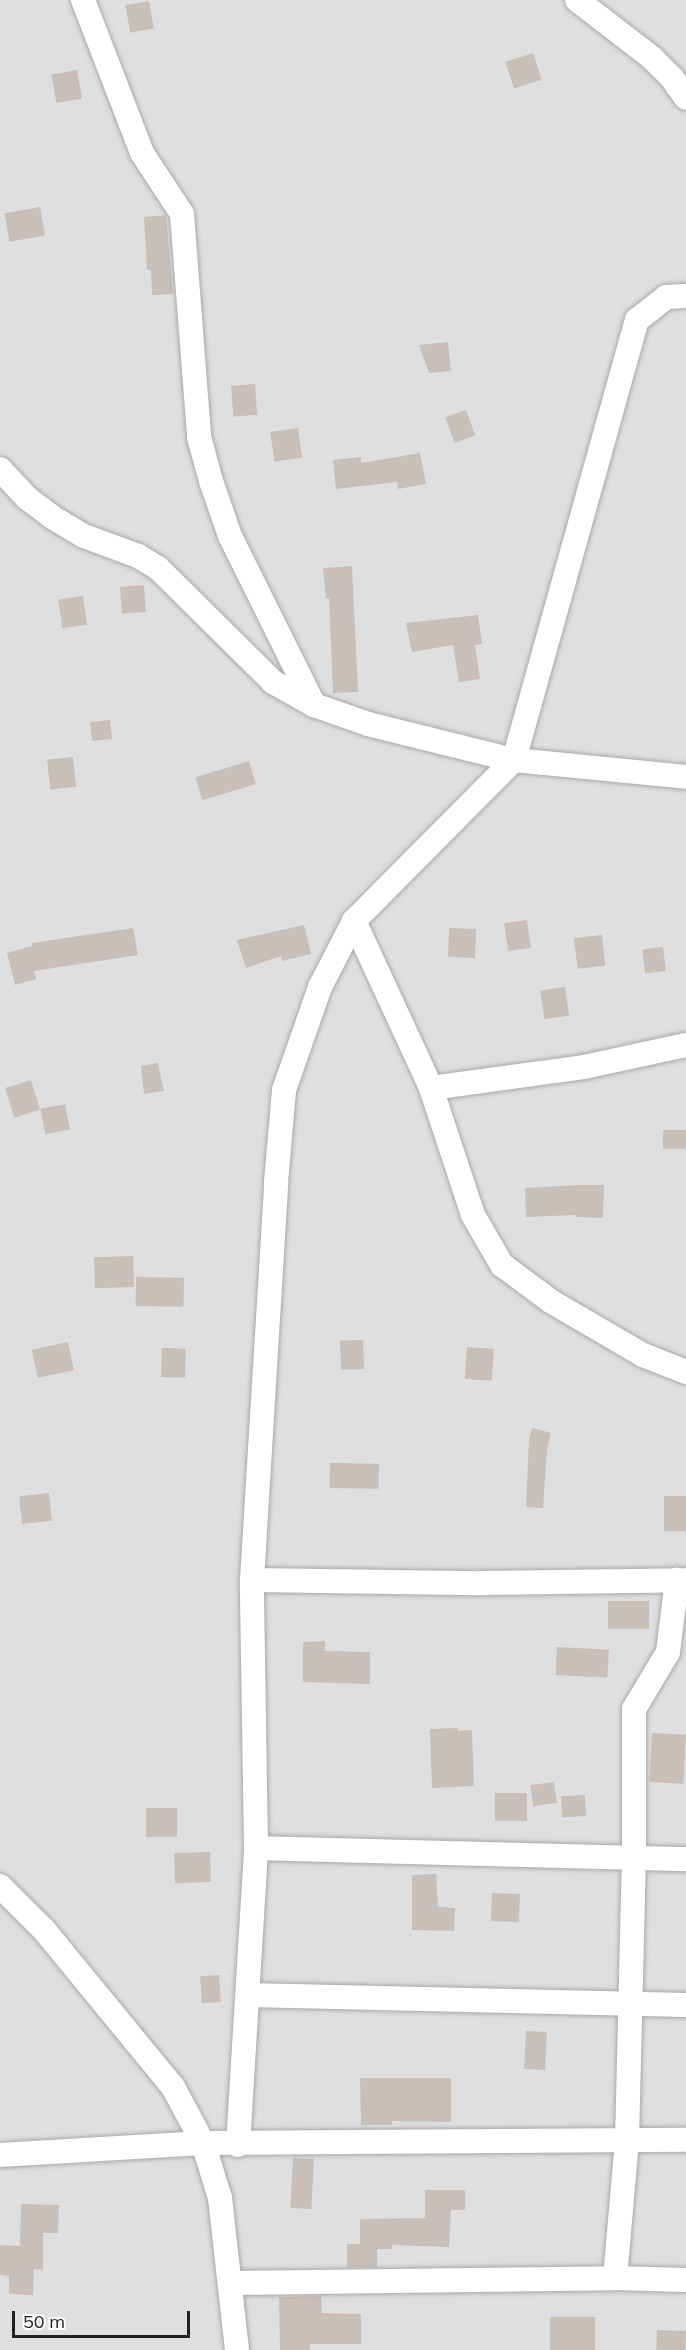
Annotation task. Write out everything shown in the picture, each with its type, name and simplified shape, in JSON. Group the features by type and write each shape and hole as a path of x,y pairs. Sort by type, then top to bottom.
{"street":[{"path":"83,0 142,153 182,214 199,437 211,481 230,536 314,705"},
{"path":"577,0 652,58 672,78 686,98"},
{"path":"238,2145 249,1995 256,1848 252,1580 276,1182 284,1090 320,987 354,921 514,760 637,320 666,297 686,296"},
{"path":"0,469 27,498 52,517 84,536 138,556 158,567 273,682 314,705 368,724 514,760 686,777"},
{"path":"354,921 431,1088 473,1215 502,1265 552,1302 643,1354 686,1372"},
{"path":"431,1088 584,1066 686,1045"},
{"path":"252,1580 481,1583 682,1580 668,1652 634,1709 634,1858 627,2141 615,2278"},
{"path":"256,1848 686,1859"},
{"path":"0,1886 44,1930 172,2087 203,2144 220,2198 237,2350"},
{"path":"249,1995 686,2005"},
{"path":"0,2155 203,2144 686,2140"},
{"path":"231,2283 615,2278 686,2280"}],"shaded area":[{"path":"0,0 686,0 686,2350 0,2350"}],"building":[{"path":"149,1 154,29 130,33 125,5"},
{"path":"533,53 542,80 514,89 505,62"},
{"path":"77,70 82,99 56,103 51,75"},
{"path":"40,207 45,236 10,242 5,213"},
{"path":"166,215 173,294 152,295 151,270 147,270 144,217"},
{"path":"448,342 451,371 429,373 419,345"},
{"path":"255,384 257,415 233,417 231,386"},
{"path":"466,410 475,435 455,443 445,418"},
{"path":"298,428 302,458 274,462 270,432"},
{"path":"420,453 426,484 398,489 397,482 336,489 333,460 361,457 361,463"},
{"path":"352,566 358,692 333,693 329,598 326,599 323,568"},
{"path":"144,585 146,612 122,614 120,587"},
{"path":"83,596 87,625 62,628 58,599"},
{"path":"478,615 482,644 475,645 480,679 459,682 453,645 412,652 406,623"},
{"path":"110,720 112,739 92,741 90,722"},
{"path":"73,757 76,787 50,790 47,760"},
{"path":"249,761 256,784 202,800 195,777"},
{"path":"527,920 531,948 508,951 504,923"},
{"path":"304,925 311,954 282,961 281,956 246,968 237,940"},
{"path":"133,928 138,955 34,971 36,979 15,985 7,953 32,946 32,943"},
{"path":"449,928 476,929 475,958 448,957"},
{"path":"602,935 605,966 577,969 574,938"},
{"path":"663,947 666,971 645,973 642,950"},
{"path":"565,987 569,1016 544,1019 540,990"},
{"path":"158,1063 164,1091 144,1094 141,1066"},
{"path":"31,1080 40,1110 14,1118 5,1088"},
{"path":"65,1104 70,1130 45,1134 40,1109"},
{"path":"663,1130 686,1130 686,1149 663,1149"},
{"path":"604,1185 603,1218 576,1217 576,1215 526,1217 525,1188"},
{"path":"133,1256 134,1287 95,1288 94,1257"},
{"path":"136,1277 184,1278 183,1307 135,1306"},
{"path":"363,1340 364,1369 341,1370 340,1341"},
{"path":"68,1342 74,1370 38,1378 32,1350"},
{"path":"467,1347 494,1349 492,1381 465,1379"},
{"path":"162,1348 186,1349 185,1378 161,1377"},
{"path":"532,1428 551,1433 547,1450 543,1508 526,1507 529,1439"},
{"path":"330,1463 379,1464 379,1489 330,1488"},
{"path":"49,1493 52,1521 22,1524 19,1496"},
{"path":"664,1496 686,1496 686,1531 664,1531"},
{"path":"608,1601 649,1601 649,1629 608,1629"},
{"path":"325,1641 325,1651 370,1652 370,1684 303,1682 303,1642"},
{"path":"557,1647 609,1650 607,1678 556,1675"},
{"path":"458,1728 458,1731 472,1730 474,1786 432,1788 430,1729"},
{"path":"652,1733 686,1735 683,1784 649,1782"},
{"path":"554,1782 557,1803 533,1806 530,1785"},
{"path":"495,1793 527,1793 527,1821 495,1821"},
{"path":"585,1795 586,1816 562,1817 561,1796"},
{"path":"146,1808 177,1808 177,1837 146,1837"},
{"path":"210,1852 211,1882 175,1883 174,1853"},
{"path":"436,1874 438,1907 455,1908 454,1931 412,1930 412,1875"},
{"path":"492,1893 520,1894 519,1922 491,1921"},
{"path":"219,1975 221,2002 202,2003 200,1976"},
{"path":"526,2031 547,2032 545,2070 524,2069"},
{"path":"360,2078 451,2078 451,2122 392,2121 392,2125 361,2125"},
{"path":"293,2158 314,2159 311,2209 290,2208"},
{"path":"425,2190 465,2190 465,2210 451,2210 449,2247 392,2245 392,2249 377,2249 377,2267 347,2267 347,2244 360,2244 360,2219 425,2218"},
{"path":"21,2204 59,2205 58,2233 43,2233 43,2270 34,2269 33,2295 9,2294 9,2276 0,2275 0,2245 20,2246"},
{"path":"321,2296 322,2313 361,2314 361,2344 310,2344 310,2350 280,2350 279,2297"},
{"path":"550,2317 595,2317 595,2350 550,2350"},
{"path":"657,2330 686,2331 685,2350 656,2350"}]}
